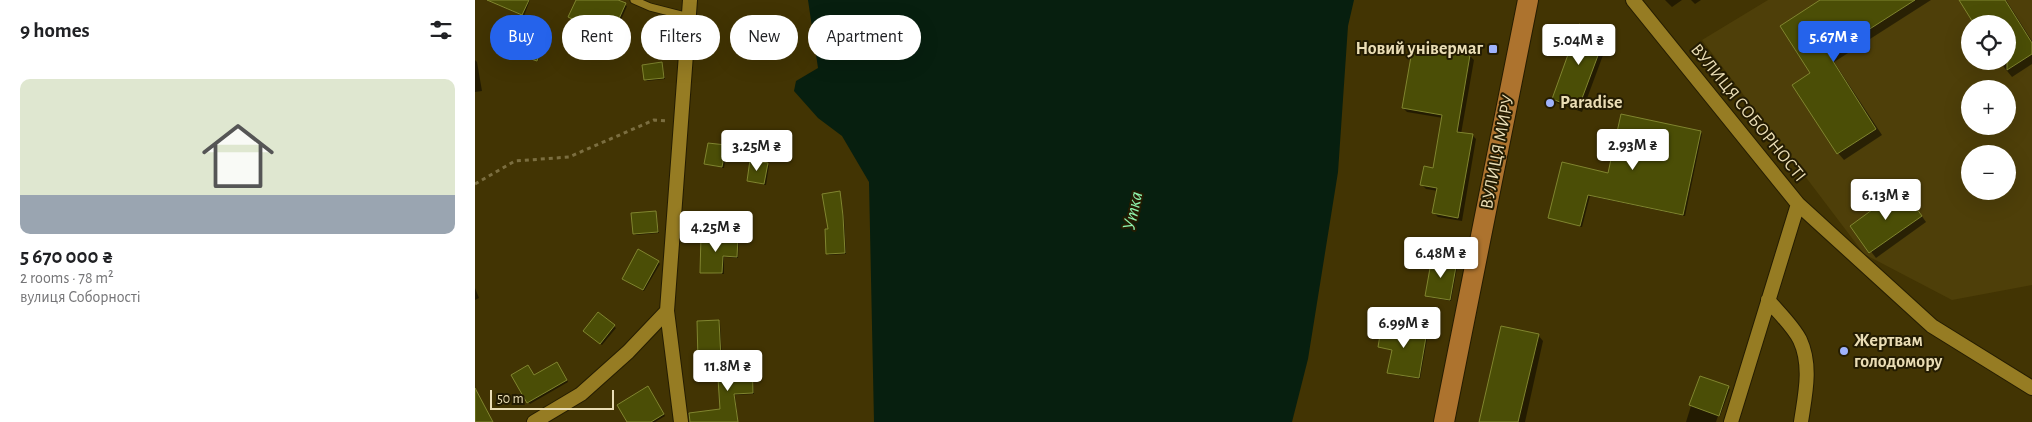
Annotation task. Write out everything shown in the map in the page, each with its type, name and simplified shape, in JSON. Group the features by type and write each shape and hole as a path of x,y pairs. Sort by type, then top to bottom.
{"main road":[{"name":"ВУЛИЦЯ МИРУ","path":"1444,422 1529,0"}],"street":[{"path":"689,15 691,0"},
{"name":"ВУЛИЦЯ СОБОРНОСТІ","path":"1633,0 1798,204 1932,326 2032,388"},
{"path":"681,422 667,312 686,60"},
{"path":"1731,422 1798,204"},
{"path":"1768,300 1799,339 1805,354 1807,372 1801,422"},
{"path":"534,422 581,394 628,352 667,312"}],"lane":[{"path":"634,0 650,7 681,15"}],"path":[{"path":"475,184 515,161 569,157 654,120 681,122"}],"shaded area":[{"path":"1768,0 2032,0 2032,285 1952,300 1864,254 1702,40"}],"water":[{"name":"Утка","path":"808,0 1354,0 1348,26 1338,172 1308,359 1292,422 874,422 869,182 842,136 818,118 794,91 796,81 818,68 817,60 921,60 921,15 810,15"}],"building":[{"path":"487,0 529,0 522,15"},
{"path":"576,0 618,0 626,3 621,15 569,15"},
{"path":"1820,0 1915,0 1829,55 1876,129 1837,154 1792,85 1810,73 1780,26"},
{"path":"1959,0 2005,0 2014,15 1968,15"},
{"path":"2016,18 2032,43 2032,54 2016,64"},
{"path":"1579,24 1606,34 1578,109 1552,99"},
{"path":"1413,45 1470,55 1457,132 1473,134 1458,218 1432,213 1437,188 1420,185 1424,166 1433,168 1442,115 1402,108"},
{"path":"662,62 664,78 644,80 642,65"},
{"path":"1621,114 1701,131 1683,215 1588,195 1580,226 1548,218 1562,162 1608,173"},
{"path":"708,143 726,145 722,167 704,164"},
{"path":"750,160 768,163 764,184 747,181"},
{"path":"1902,188 1922,216 1869,253 1850,226"},
{"path":"840,191 845,253 826,254 825,229 828,229 822,194"},
{"path":"656,211 658,232 633,234 631,213"},
{"path":"701,236 738,237 737,257 723,256 722,273 700,273"},
{"path":"638,249 659,261 643,290 622,279"},
{"path":"1432,257 1457,261 1450,300 1425,296"},
{"path":"598,312 615,325 600,344 583,331"},
{"path":"719,320 721,359 698,360 697,321"},
{"path":"1382,323 1427,331 1419,378 1387,373 1392,350 1378,347"},
{"path":"1501,326 1539,334 1518,422 1479,422"},
{"path":"752,361 753,393 734,394 738,422 690,422 689,413 720,409 717,363"},
{"path":"557,362 567,380 527,403 511,375 528,365 534,375"},
{"path":"1700,376 1729,386 1719,416 1689,405"},
{"path":"648,386 664,414 651,422 627,422 617,405"},
{"path":"475,388 493,422 475,422"}],"place":[{"name":"Новий універмаг","path":"1493,49"},
{"name":"Paradise","path":"1550,103"},
{"name":"Жертвам голодомору","path":"1844,351"}]}
